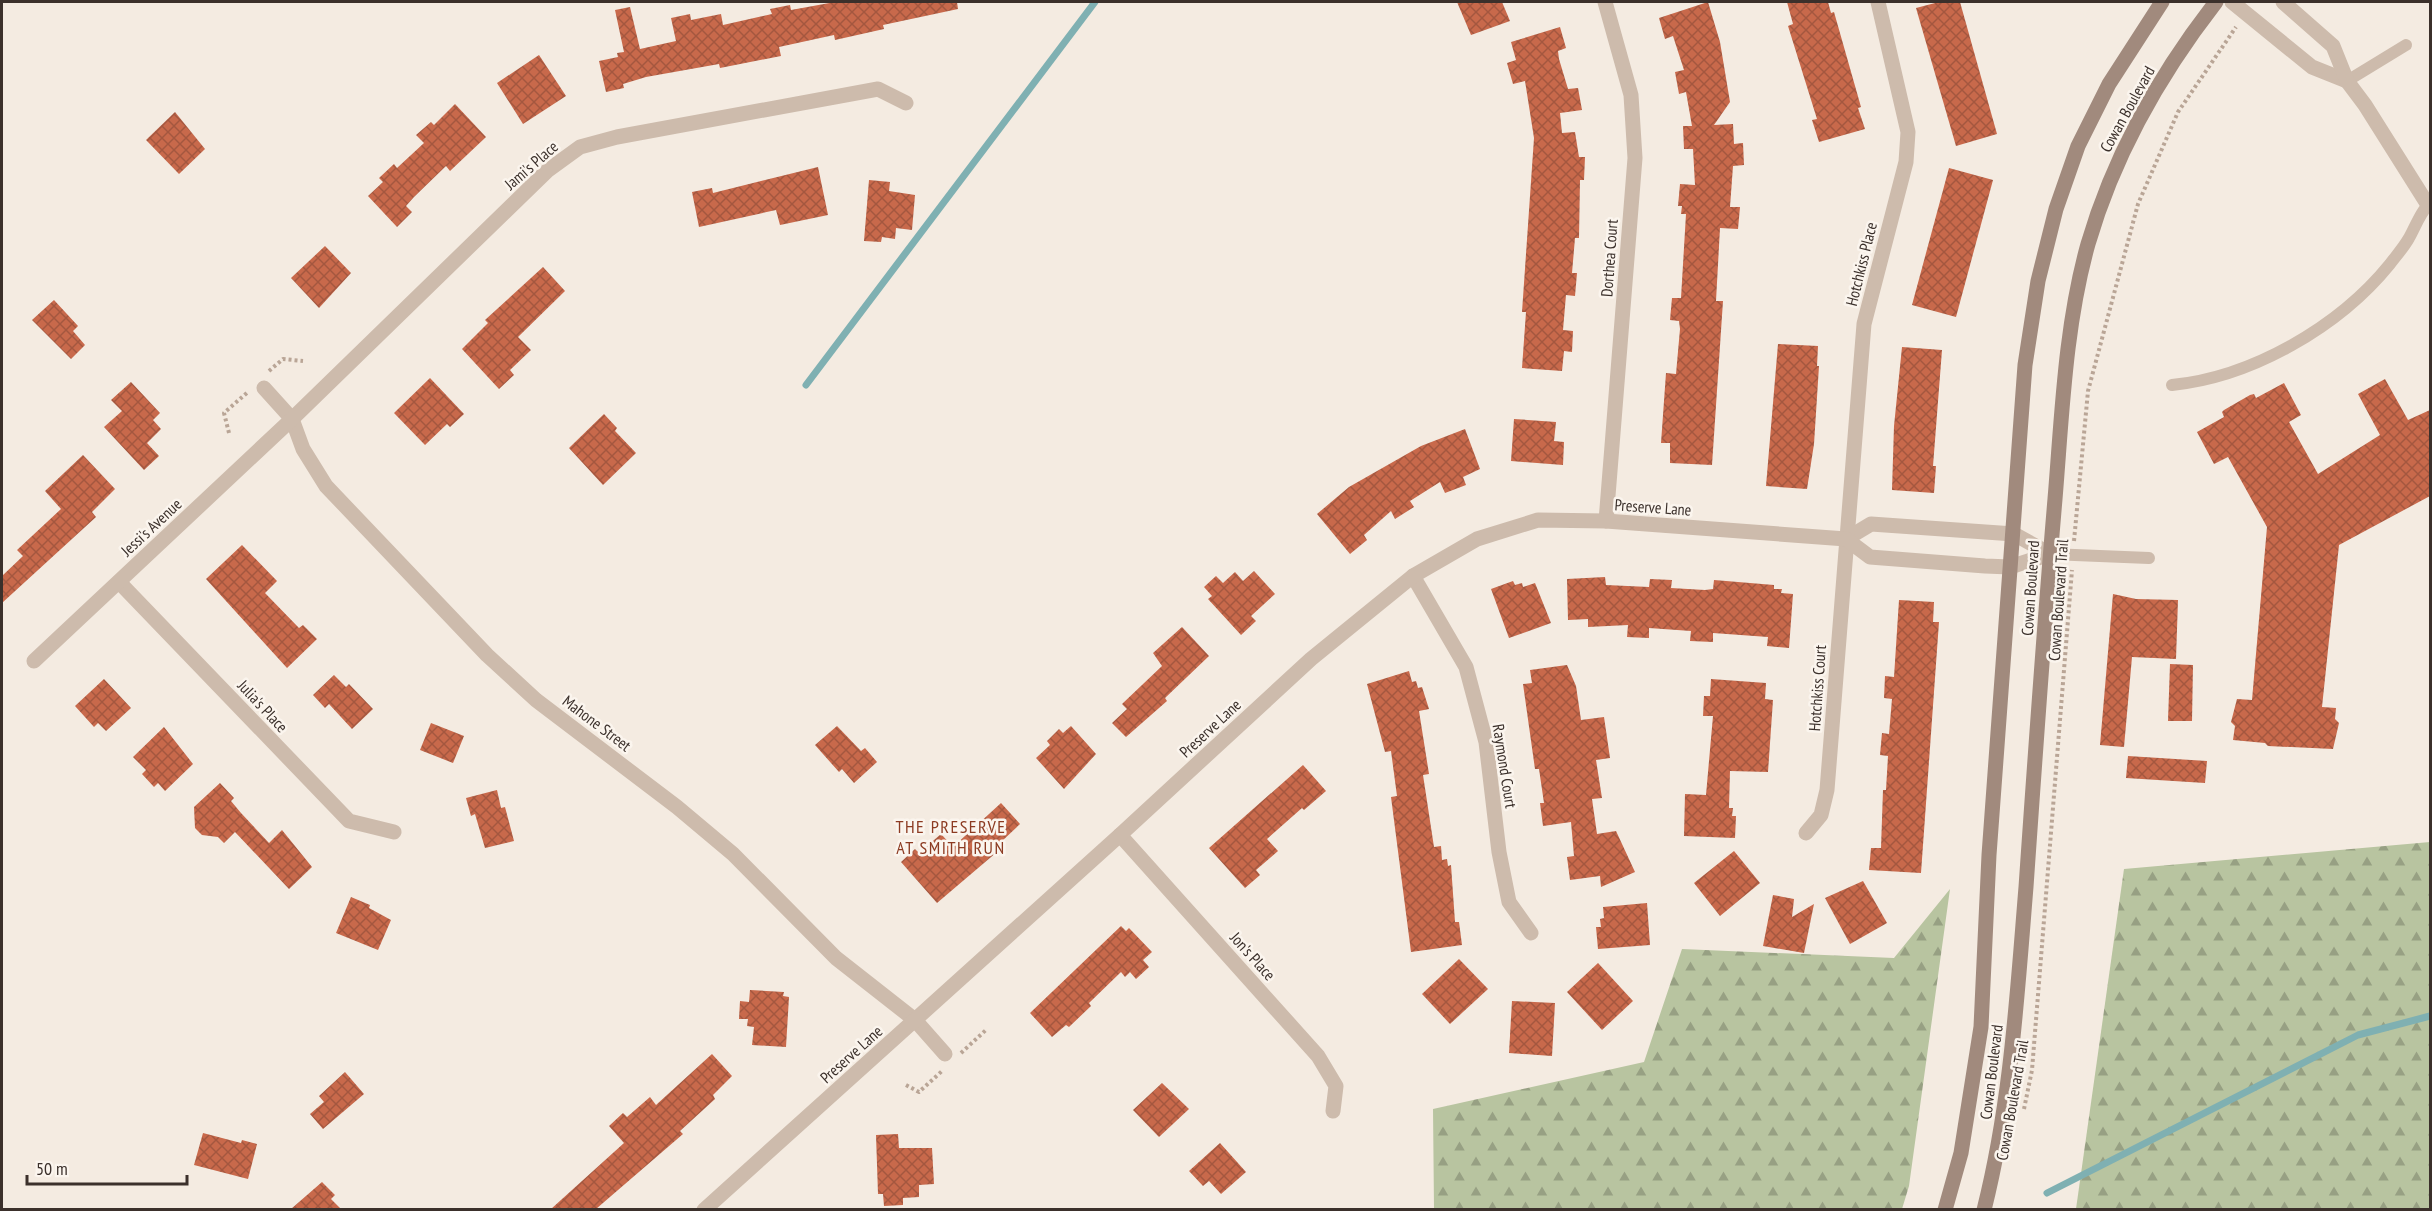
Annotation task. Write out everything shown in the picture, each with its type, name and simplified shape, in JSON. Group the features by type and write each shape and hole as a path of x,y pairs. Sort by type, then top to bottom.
{"main road":[{"name":"Cowan Boulevard","path":"1945,1209 1961,1153 1981,1027 1989,855 2025,365 2037,281 2055,209 2078,146 2109,84 2162,2"},
{"name":"Cowan Boulevard","path":"1984,1209 1996,1163 2012,1065 2050,554 2065,382 2074,314 2088,245 2114,171 2152,95 2216,2"}],"street":[{"name":"Dorthea Court","path":"1605,2 1632,95 1635,158 1606,521"},
{"name":"Hotchkiss Place","path":"1846,539 1864,324 1906,162 1908,132 1878,2"},
{"path":"2232,2 2312,67 2346,81"},
{"path":"2283,2 2333,46 2346,81 2365,105 2429,205"},
{"name":"Jami's Place","path":"292,419 547,171 580,147 617,137 878,88 906,103"},
{"name":"Mahone Street","path":"264,388 292,419 303,449 326,486 487,655 536,699 677,807 733,854 836,958 915,1020 945,1053"},
{"name":"Jessi's Avenue","path":"34,661 292,419"},
{"name":"Preserve Lane","path":"704,1209 1120,835 1311,659 1413,576 1477,539 1538,520 1606,521 1846,539"},
{"path":"1871,524 2014,534 2050,554 2010,567 1870,557 1846,539 1871,524"},
{"name":"Hotchkiss Court","path":"1806,833 1821,815 1827,790 1846,539"},
{"name":"Raymond Court","path":"1413,576 1466,667 1486,742 1499,852 1509,902 1531,933"},
{"name":"Julia's Place","path":"118,582 349,821 394,832"},
{"name":"Jon's Place","path":"1120,835 1318,1056 1336,1086 1333,1111"}],"lane":[{"path":"2346,81 2406,45"},
{"path":"2172,385 2204,382 2284,349 2328,323 2355,301 2388,267 2408,241 2429,205"},
{"path":"2050,554 2149,558"}],"path":[{"name":"Cowan Boulevard Trail","path":"2023,1116 2032,1070 2088,391 2138,204 2178,112 2239,22"}],"green space":[{"path":"2430,842 2430,1209 2076,1209 2124,869"},
{"path":"1950,889 1909,1186 1902,1209 1434,1209 1433,1109 1644,1062 1682,949 1894,958"}],"building":[{"path":"835,2 957,2 958,9 883,25 884,29 835,40 834,35 779,47 781,56 720,68 719,64 646,77 623,84 624,88 606,92 599,61 618,57 617,53 624,52 615,10 630,7 640,49 676,41 671,18 690,14 691,20 721,14 723,25 772,14 770,9 790,5 791,10"},
{"path":"1457,2 1502,2 1510,21 1471,35"},
{"path":"1708,2 1720,42 1730,102 1714,125 1733,124 1734,144 1743,143 1744,165 1733,166 1730,207 1740,207 1738,229 1720,228 1716,301 1723,301 1712,465 1670,463 1670,443 1661,443 1666,373 1676,374 1680,329 1679,321 1670,320 1672,298 1681,298 1686,214 1681,214 1682,206 1678,206 1680,184 1695,185 1693,149 1684,149 1683,126 1692,126 1686,92 1679,94 1675,72 1684,70 1673,36 1665,39 1659,18"},
{"path":"1787,2 1828,2 1831,13 1834,12 1865,129 1819,142 1812,120 1817,119 1788,26 1793,24"},
{"path":"1939,2 1960,2 1997,134 1956,146 1916,8"},
{"path":"1560,27 1566,48 1558,51 1559,59 1568,89 1578,88 1582,110 1560,113 1562,133 1575,132 1579,157 1585,157 1584,180 1580,180 1579,238 1575,238 1572,273 1577,273 1575,296 1566,295 1563,330 1573,331 1572,352 1564,351 1562,371 1522,368 1526,312 1522,312 1534,138 1525,81 1513,84 1507,63 1516,60 1511,42"},
{"path":"539,55 566,96 523,124 497,83"},
{"path":"455,104 486,137 450,171 446,166 414,197 406,206 412,212 397,227 368,196 383,182 379,178 394,164 397,168 424,143 416,135 431,122 434,125"},
{"path":"175,112 205,149 179,174 146,140"},
{"path":"818,167 828,215 780,225 776,210 699,227 692,192 712,188 713,193"},
{"path":"1949,168 1993,180 1956,317 1912,305"},
{"path":"869,180 890,182 889,191 915,195 912,230 896,228 895,239 882,237 881,242 864,241"},
{"path":"325,246 351,273 319,308 291,278"},
{"path":"543,267 565,291 518,337 531,350 510,370 514,375 499,389 462,349 488,323 485,320"},
{"path":"54,300 78,326 73,331 85,345 71,359 32,320"},
{"path":"1778,344 1818,346 1817,366 1819,366 1814,444 1807,489 1766,486"},
{"path":"1902,347 1942,350 1933,466 1936,466 1934,493 1892,490 1894,426"},
{"path":"430,378 464,414 450,427 447,424 425,445 394,413"},
{"path":"2385,379 2408,420 2430,410 2430,496 2339,545 2322,707 2336,708 2335,719 2339,723 2333,749 2268,746 2265,743 2233,740 2235,726 2231,722 2237,699 2252,700 2267,527 2228,457 2214,464 2197,432 2224,417 2222,412 2224,410 2250,395 2254,394 2256,398 2284,383 2301,415 2289,422 2318,474 2380,435 2358,394"},
{"path":"131,382 160,413 153,420 161,429 147,443 159,456 144,470 104,427 122,411 111,400"},
{"path":"604,414 617,428 615,431 636,453 603,485 569,448"},
{"path":"1514,419 1556,422 1554,441 1564,442 1563,465 1511,461"},
{"path":"1465,429 1480,469 1463,477 1466,485 1445,493 1440,482 1410,501 1414,507 1395,519 1391,511 1364,535 1367,540 1350,554 1317,514 1349,487 1421,446"},
{"path":"83,455 115,489 92,512 96,517 2,603 2,576 23,556 17,550 61,509 45,491"},
{"path":"242,545 277,581 265,593 299,628 303,625 317,639 287,668 206,579"},
{"path":"1254,571 1275,594 1251,616 1256,621 1241,635 1208,599 1212,596 1204,587 1216,576 1223,583 1235,572 1243,581"},
{"path":"1605,577 1606,585 1649,587 1650,579 1672,580 1671,588 1705,590 1713,589 1714,580 1774,585 1774,589 1782,589 1781,593 1793,594 1789,648 1767,646 1768,637 1713,633 1713,642 1690,641 1691,631 1649,628 1649,638 1627,637 1628,625 1588,627 1588,619 1568,620 1567,579"},
{"path":"1513,581 1515,585 1522,583 1523,587 1535,583 1551,623 1509,638 1491,589"},
{"path":"2113,594 2136,599 2178,600 2176,659 2132,657 2124,747 2100,745"},
{"path":"1899,600 1934,602 1933,622 1939,622 1921,873 1869,870 1871,848 1881,848 1883,790 1886,790 1888,756 1880,755 1882,733 1889,734 1892,699 1884,698 1885,676 1894,677"},
{"path":"1182,627 1209,656 1165,698 1167,701 1126,737 1112,723 1127,709 1122,704 1162,666 1153,653"},
{"path":"2170,664 2193,665 2192,721 2168,721"},
{"path":"1567,665 1576,686 1581,720 1604,717 1610,758 1596,760 1602,798 1592,799 1597,834 1616,831 1635,872 1601,887 1600,876 1570,880 1567,857 1574,856 1571,822 1543,826 1540,803 1544,803 1539,769 1535,769 1523,684 1532,683 1530,670"},
{"path":"1409,671 1412,682 1416,681 1418,688 1422,687 1429,709 1419,711 1429,774 1423,775 1434,847 1441,846 1442,860 1447,859 1448,866 1451,865 1455,922 1459,922 1462,945 1411,952 1391,797 1397,796 1391,751 1385,752 1367,684"},
{"path":"334,675 346,687 349,684 373,709 352,729 329,704 325,708 313,695"},
{"path":"104,679 131,708 106,731 98,723 94,727 75,706"},
{"path":"1711,679 1766,683 1765,699 1773,700 1768,772 1730,771 1729,808 1733,808 1732,816 1736,816 1735,838 1684,836 1685,794 1706,795 1713,716 1703,716 1704,696 1710,696"},
{"path":"431,723 464,736 453,763 420,750"},
{"path":"837,726 861,751 865,748 877,762 854,783 842,769 839,772 815,745"},
{"path":"1071,726 1096,754 1064,789 1036,758 1050,745 1047,741 1059,729 1063,733"},
{"path":"164,727 193,764 165,791 158,783 154,787 142,774 146,770 133,757"},
{"path":"2128,756 2207,761 2205,783 2126,778"},
{"path":"1303,765 1326,791 1304,810 1302,808 1267,839 1278,851 1256,870 1260,875 1245,888 1209,848"},
{"path":"220,783 234,798 231,801 269,843 282,830 312,867 289,889 235,832 224,843 218,837 202,835 195,828 194,807"},
{"path":"497,790 501,808 505,807 514,841 485,848 475,814 471,816 466,798"},
{"path":"1001,803 1020,824 1001,842 1004,846 937,903 901,862 915,849 919,853 941,834 953,847"},
{"path":"1734,851 1760,883 1720,916 1694,883"},
{"path":"1863,881 1887,923 1850,944 1825,898"},
{"path":"1773,895 1794,899 1792,917 1814,904 1804,953 1763,946"},
{"path":"351,897 370,905 369,908 391,920 378,950 336,933"},
{"path":"1647,903 1650,945 1598,949 1596,927 1601,927 1600,919 1604,918 1603,907"},
{"path":"1121,926 1126,931 1129,928 1152,952 1143,960 1149,967 1136,979 1130,972 1125,977 1121,972 1089,1003 1091,1006 1069,1027 1066,1025 1052,1037 1030,1013"},
{"path":"1459,959 1488,989 1450,1024 1422,994"},
{"path":"1598,963 1633,1001 1602,1030 1567,992"},
{"path":"750,990 784,992 783,996 789,997 786,1047 752,1045 754,1027 747,1026 748,1019 739,1019 740,1001 749,1002"},
{"path":"1512,1001 1555,1003 1552,1056 1509,1053"},
{"path":"712,1054 732,1076 713,1095 715,1099 680,1131 683,1134 596,1209 551,1209 624,1143 609,1126 623,1113 627,1117 650,1097 656,1105"},
{"path":"345,1072 364,1094 323,1129 310,1114 324,1102 319,1096"},
{"path":"1162,1083 1189,1109 1159,1137 1133,1110"},
{"path":"203,1133 241,1143 242,1140 257,1144 248,1179 194,1165"},
{"path":"898,1134 899,1148 932,1148 934,1184 919,1185 919,1197 903,1198 903,1205 884,1206 883,1194 878,1194 876,1135"},
{"path":"1220,1143 1246,1172 1221,1194 1209,1181 1203,1186 1189,1171"},
{"path":"322,1182 335,1195 331,1199 341,1209 291,1209"}],"waterway":[{"path":"806,385 1095,2"},
{"path":"2047,1193 2358,1035 2430,1016"}],"district":[{"name":"THE PRESERVE AT SMITH RUN","path":"951,837"}]}
